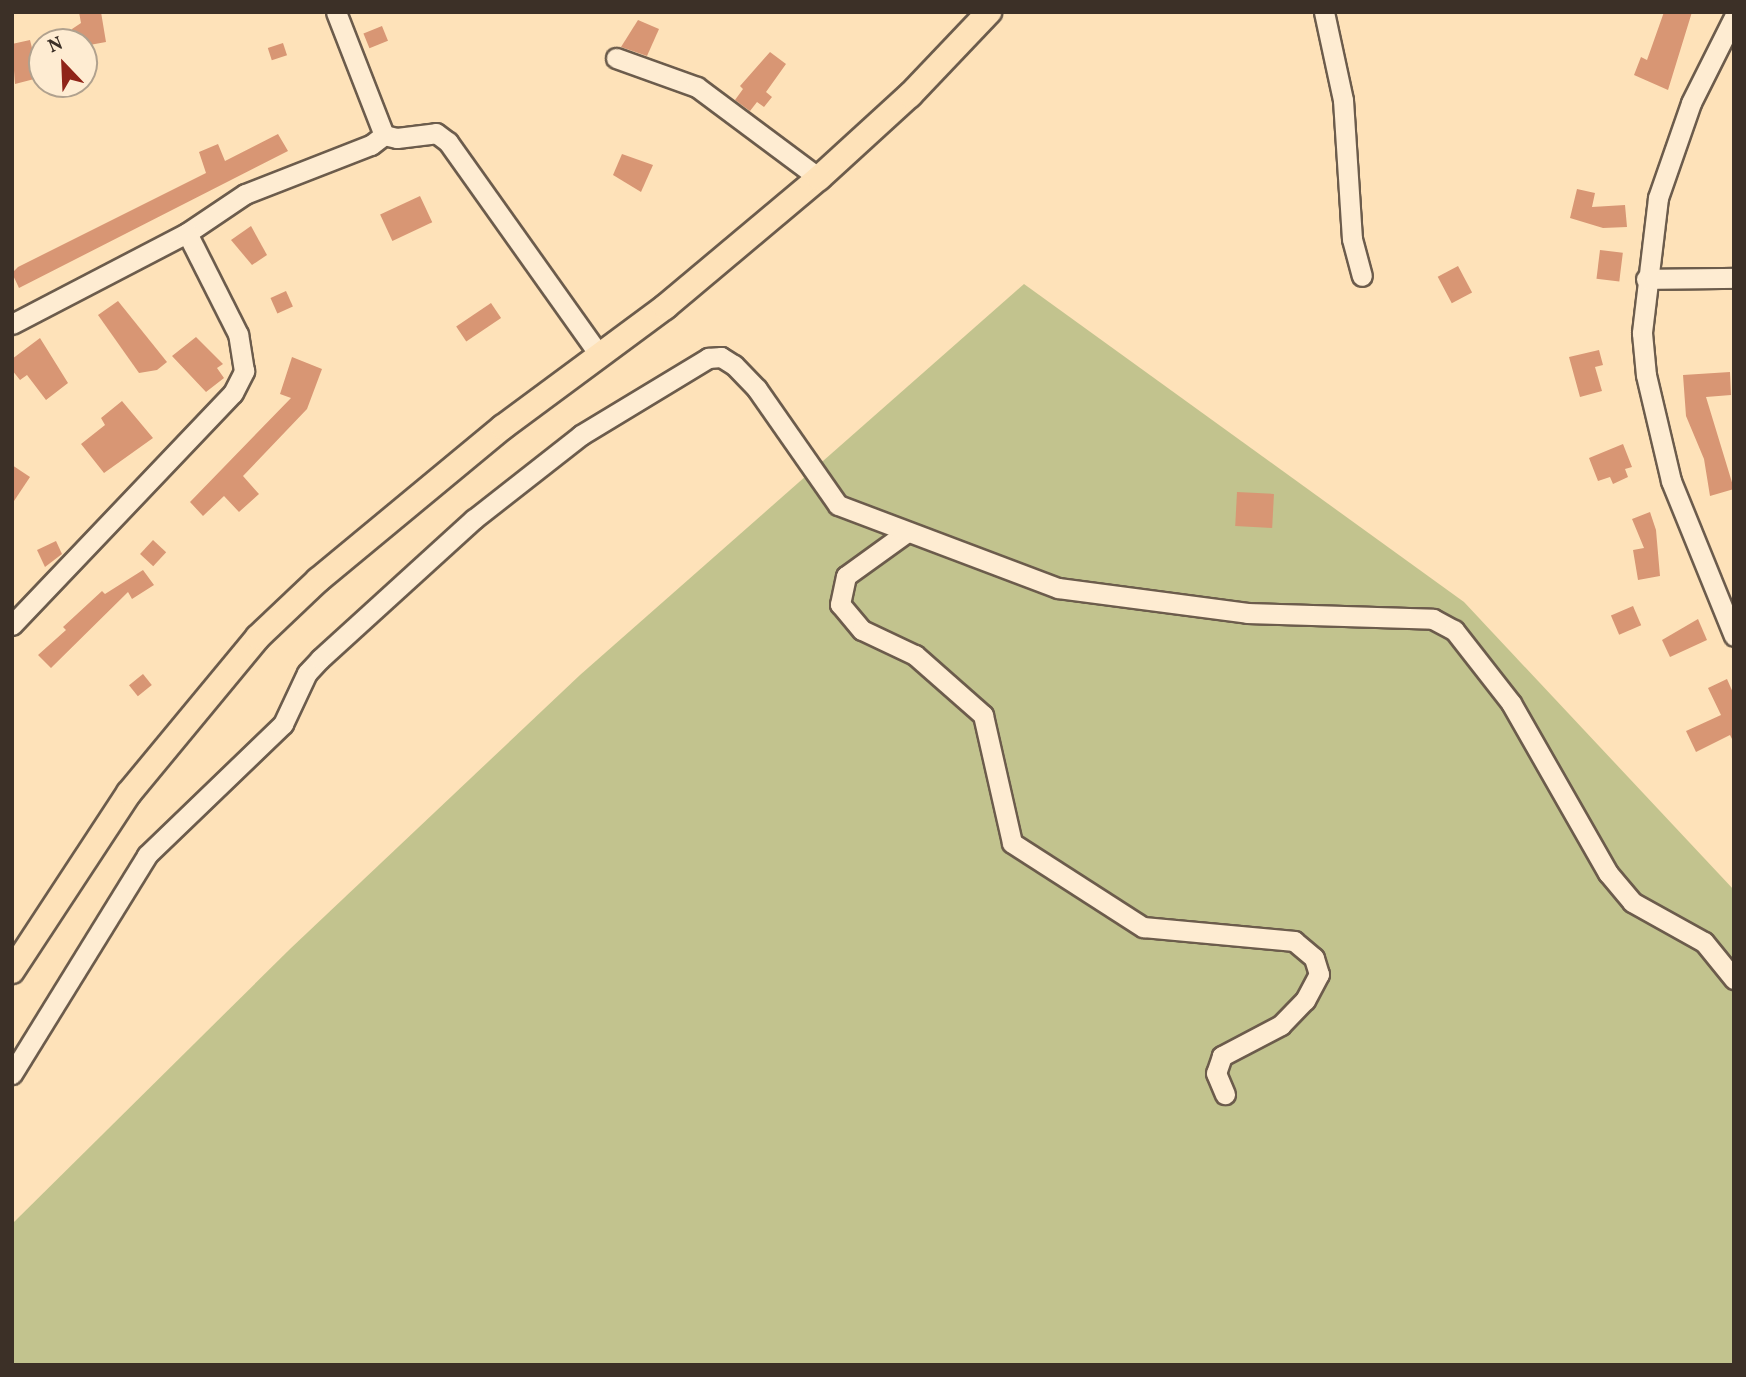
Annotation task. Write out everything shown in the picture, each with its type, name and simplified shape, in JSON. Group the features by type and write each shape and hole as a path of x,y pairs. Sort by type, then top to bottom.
{"main road":[{"path":"12,971 129,793 258,637 471,453 600,356 819,178 910,95 986,13"}],"street":[{"path":"336,12 384,135"},
{"path":"1324,12 1343,100 1352,239 1362,276"},
{"path":"1734,17 1691,103 1658,198 1646,279 1642,333 1660,442 1698,555 1734,636"},
{"path":"616,58 696,87 819,178"},
{"path":"384,135 397,138 436,133 448,142 600,356"},
{"path":"12,324 187,233 245,194 371,145 384,135"},
{"path":"12,625 233,393 243,371 239,334 187,233"},
{"path":"1646,279 1734,278"},
{"path":"12,1074 147,855 283,724 307,673 474,519 581,435 708,358 721,358 734,365 757,389 838,505 1058,588 1247,612 1433,619 1454,630 1511,703 1608,873 1632,902 1703,942 1734,979"},
{"path":"907,532 846,576 840,604 862,630 915,655 983,715 1012,844 1143,926 1294,941 1314,958 1319,974 1304,1000 1282,1025 1222,1056 1216,1073 1226,1094"}],"green space":[{"path":"1024,284 1464,602 1734,890 1734,1365 12,1365 12,1224 290,949 580,675"}],"building":[{"path":"79,12 101,12 106,42 98,43 98,28 74,28 81,23"},
{"path":"1664,12 1692,12 1668,90 1634,75 1641,57 1647,60"},
{"path":"638,20 659,29 647,56 621,47"},
{"path":"382,26 388,41 369,48 363,33"},
{"path":"28,40 28,81 15,84 12,44"},
{"path":"283,43 287,55 272,60 268,48"},
{"path":"770,52 786,64 766,92 772,97 764,107 757,102 750,111 735,100 743,89 740,86"},
{"path":"278,134 288,151 19,288 12,273 18,267 206,173 199,152 218,144 225,161"},
{"path":"622,154 653,165 641,192 613,175"},
{"path":"1577,189 1595,193 1592,207 1625,205 1627,227 1603,228 1570,218"},
{"path":"420,196 432,222 392,241 380,215"},
{"path":"251,226 267,255 252,265 231,240"},
{"path":"1600,250 1623,253 1619,282 1596,279"},
{"path":"1458,266 1472,292 1452,303 1438,277"},
{"path":"286,291 293,307 277,313 270,298"},
{"path":"118,301 167,362 157,370 139,373 98,315"},
{"path":"491,303 501,318 466,341 456,326"},
{"path":"196,337 223,364 217,368 224,378 206,392 172,356"},
{"path":"40,338 68,383 46,400 27,375 20,380 12,370 12,359"},
{"path":"1599,350 1603,365 1595,367 1602,391 1580,397 1569,357"},
{"path":"292,357 322,369 307,409 243,476 259,494 239,512 224,496 203,516 190,502 291,398 280,394"},
{"path":"1730,372 1731,395 1706,397 1734,489 1710,496 1704,459 1686,416 1683,375"},
{"path":"122,401 153,438 104,473 81,444 105,425 101,418"},
{"path":"1623,444 1632,467 1625,469 1628,477 1613,484 1610,477 1598,481 1589,458"},
{"path":"12,465 30,477 12,504"},
{"path":"1237,492 1274,494 1272,528 1235,526"},
{"path":"1650,512 1656,530 1660,576 1638,580 1633,550 1644,548 1632,519"},
{"path":"153,540 166,552 153,566 140,554"},
{"path":"56,541 62,554 45,567 37,550"},
{"path":"143,570 154,585 132,599 128,592 51,668 38,655 66,630 63,627 102,591 105,594"},
{"path":"1633,606 1641,625 1619,635 1611,615"},
{"path":"1698,619 1707,640 1670,657 1662,640"},
{"path":"143,674 152,685 138,696 129,685"},
{"path":"1727,679 1734,695 1734,743 1730,735 1696,752 1686,731 1721,715 1708,688"}]}
